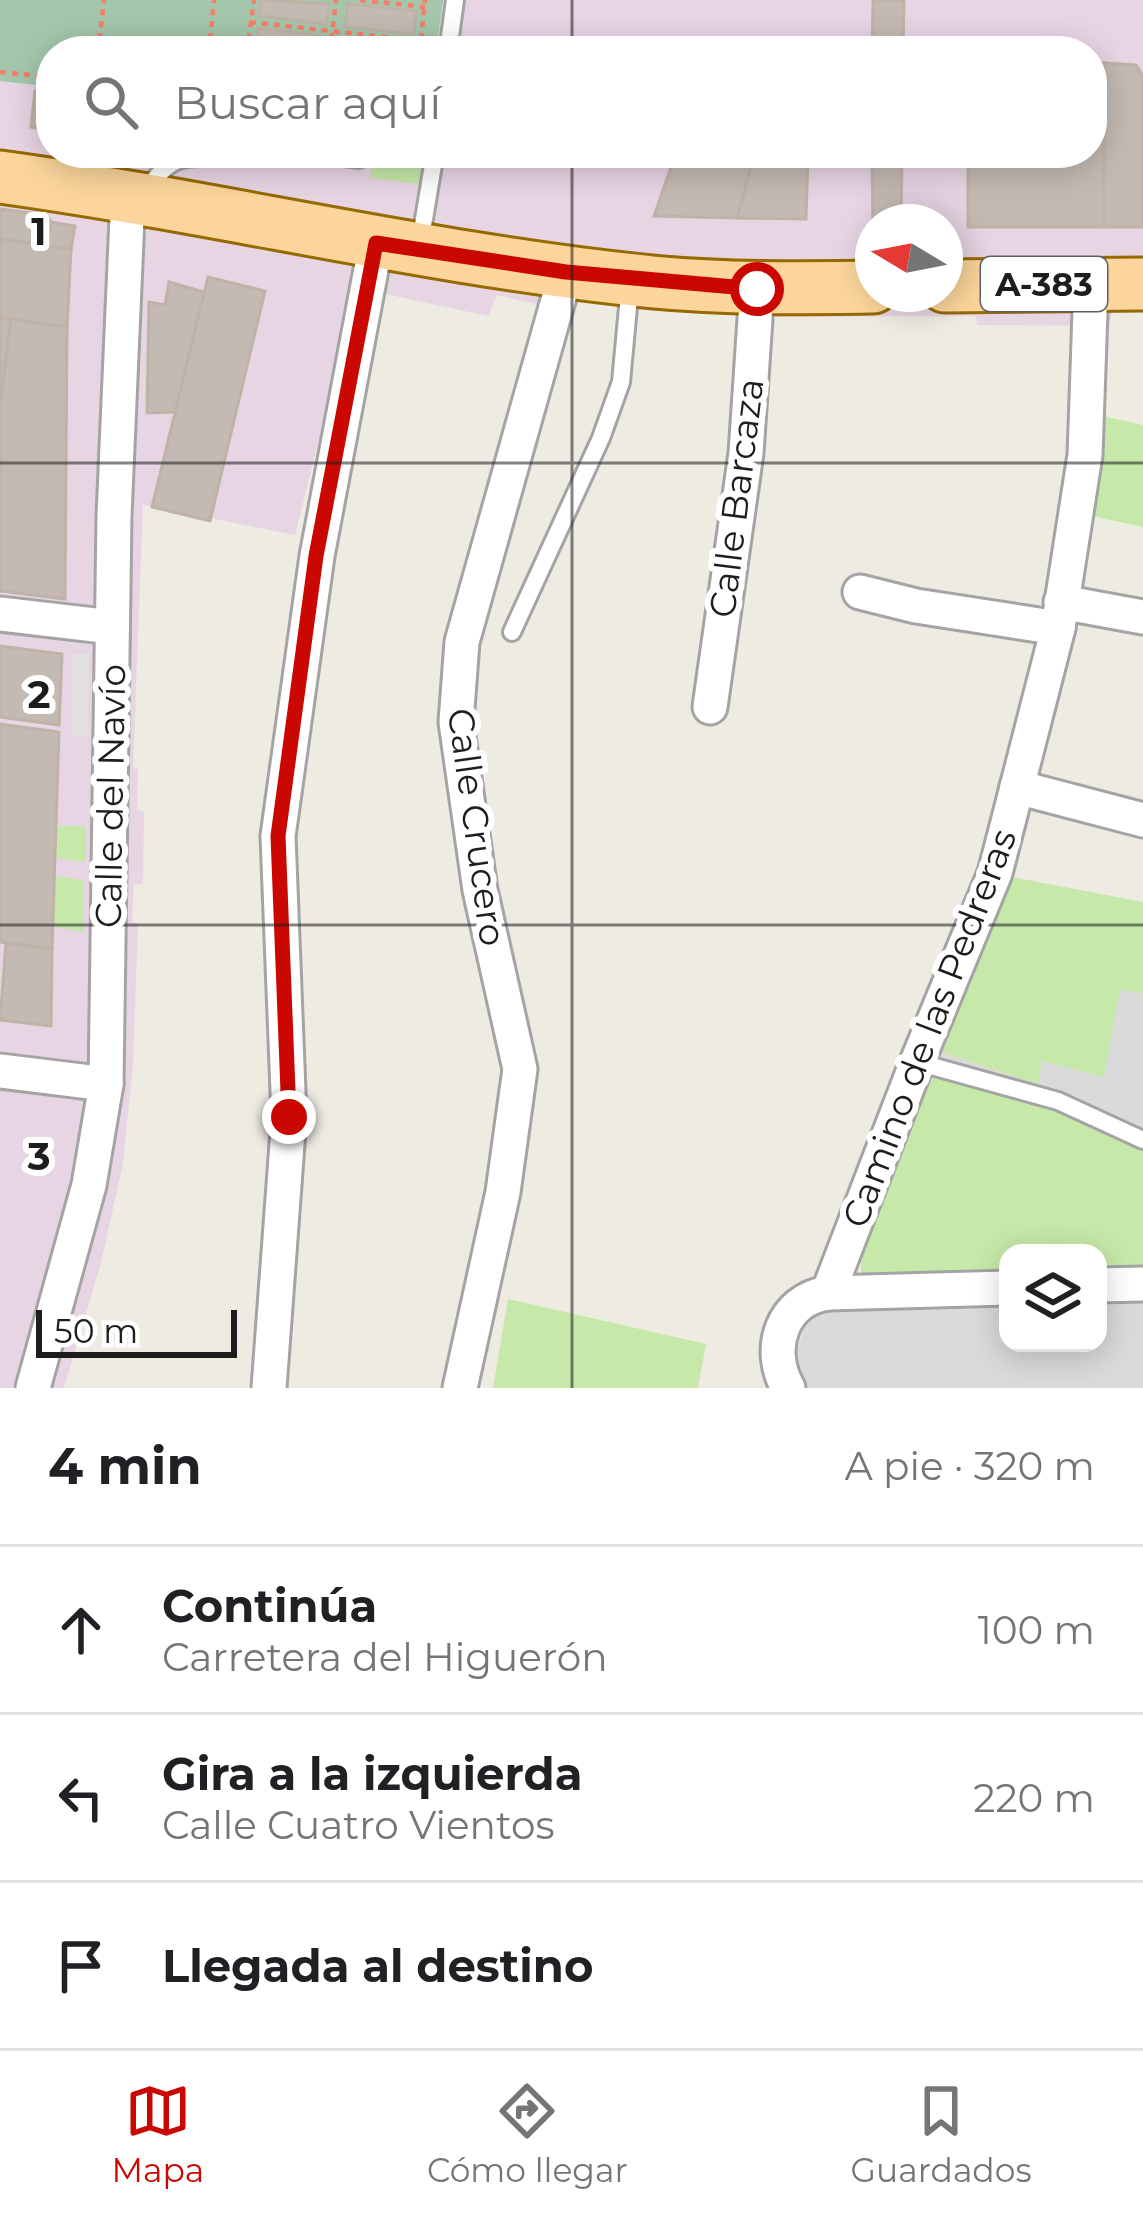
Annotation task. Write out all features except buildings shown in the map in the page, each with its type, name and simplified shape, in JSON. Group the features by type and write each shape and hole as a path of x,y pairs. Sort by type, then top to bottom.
{"main road":[{"path":"0,177 135,196 566,272 757,289 855,287"},
{"name":"A-383","path":"963,286 1143,284"}],"street":[{"name":"Calle del Navío","path":"33,1388 89,1185 106,1084 112,627 135,196"},
{"path":"269,1388 289,1117 278,836 316,556 398,246"},
{"name":"Calle Crucero","path":"460,1388 503,1192 520,1069 480,890 456,722 462,642 566,272"},
{"name":"Camino de las Pedreras","path":"788,1388 776,1368 787,1320 801,1301 828,1293 995,873 1060,615 1085,455 1091,284"},
{"name":"Calle Barcaza","path":"710,707 746,453 757,289"},
{"path":"860,592 916,606 1143,616"},
{"path":"0,614 112,627"},
{"path":"1017,787 1143,820"},
{"path":"0,1071 106,1084"},
{"path":"1107,1285 1143,1284"},
{"path":"828,1293 999,1288"}],"lane":[{"path":"450,36 455,0"},
{"path":"135,196 165,168"},
{"path":"398,246 429,168"},
{"path":"512,632 601,438 621,382 630,280"},
{"path":"917,1062 1058,1101 1143,1140"}],"path":[{"path":"100,36 104,0"},
{"path":"210,36 214,0"},
{"path":"249,36 254,0"},
{"path":"332,36 336,0"},
{"path":"360,0 425,4 422,36"},
{"path":"250,22 372,36"},
{"path":"0,72 36,76"}],"shaded area":[{"path":"0,0 1143,0 1143,308 1113,308 1109,326 977,325 976,316 772,317 639,310 568,296 562,310 497,295 488,316 357,288 295,535 143,505 133,768 138,769 137,810 144,812 143,884 134,884 132,922 138,924 133,1065 123,1163 101,1263 64,1388 0,1388"},
{"path":"73,654 89,654 87,736 71,736"},
{"path":"1120,989 1143,993 1143,1146 925,1074 934,1050 1037,1083 1042,1061"},
{"path":"1143,1299 1143,1388 809,1388 794,1362 809,1309 999,1303 999,1352 1107,1352 1107,1301"}],"green space":[{"path":"0,0 443,0 438,36 36,36 36,85 0,81"},
{"path":"36,85 36,128 31,127"},
{"path":"371,168 422,168 420,184 370,178"},
{"path":"1094,414 1143,425 1143,527 1083,514"},
{"path":"56,826 86,826 86,862 55,858"},
{"path":"1001,875 1143,902 1143,993 1120,990 1104,1077 1042,1061 1038,1084 934,1050"},
{"path":"54,876 84,880 84,932 53,927"},
{"path":"925,1074 1051,1105 1143,1146 1143,1276 1107,1277 1107,1244 999,1244 999,1280 874,1280 861,1273 861,1261"},
{"path":"508,1299 706,1344 698,1388 493,1388"}],"route":[{"path":"289,1117 278,836 316,556 376,243 566,272 757,289"}]}
